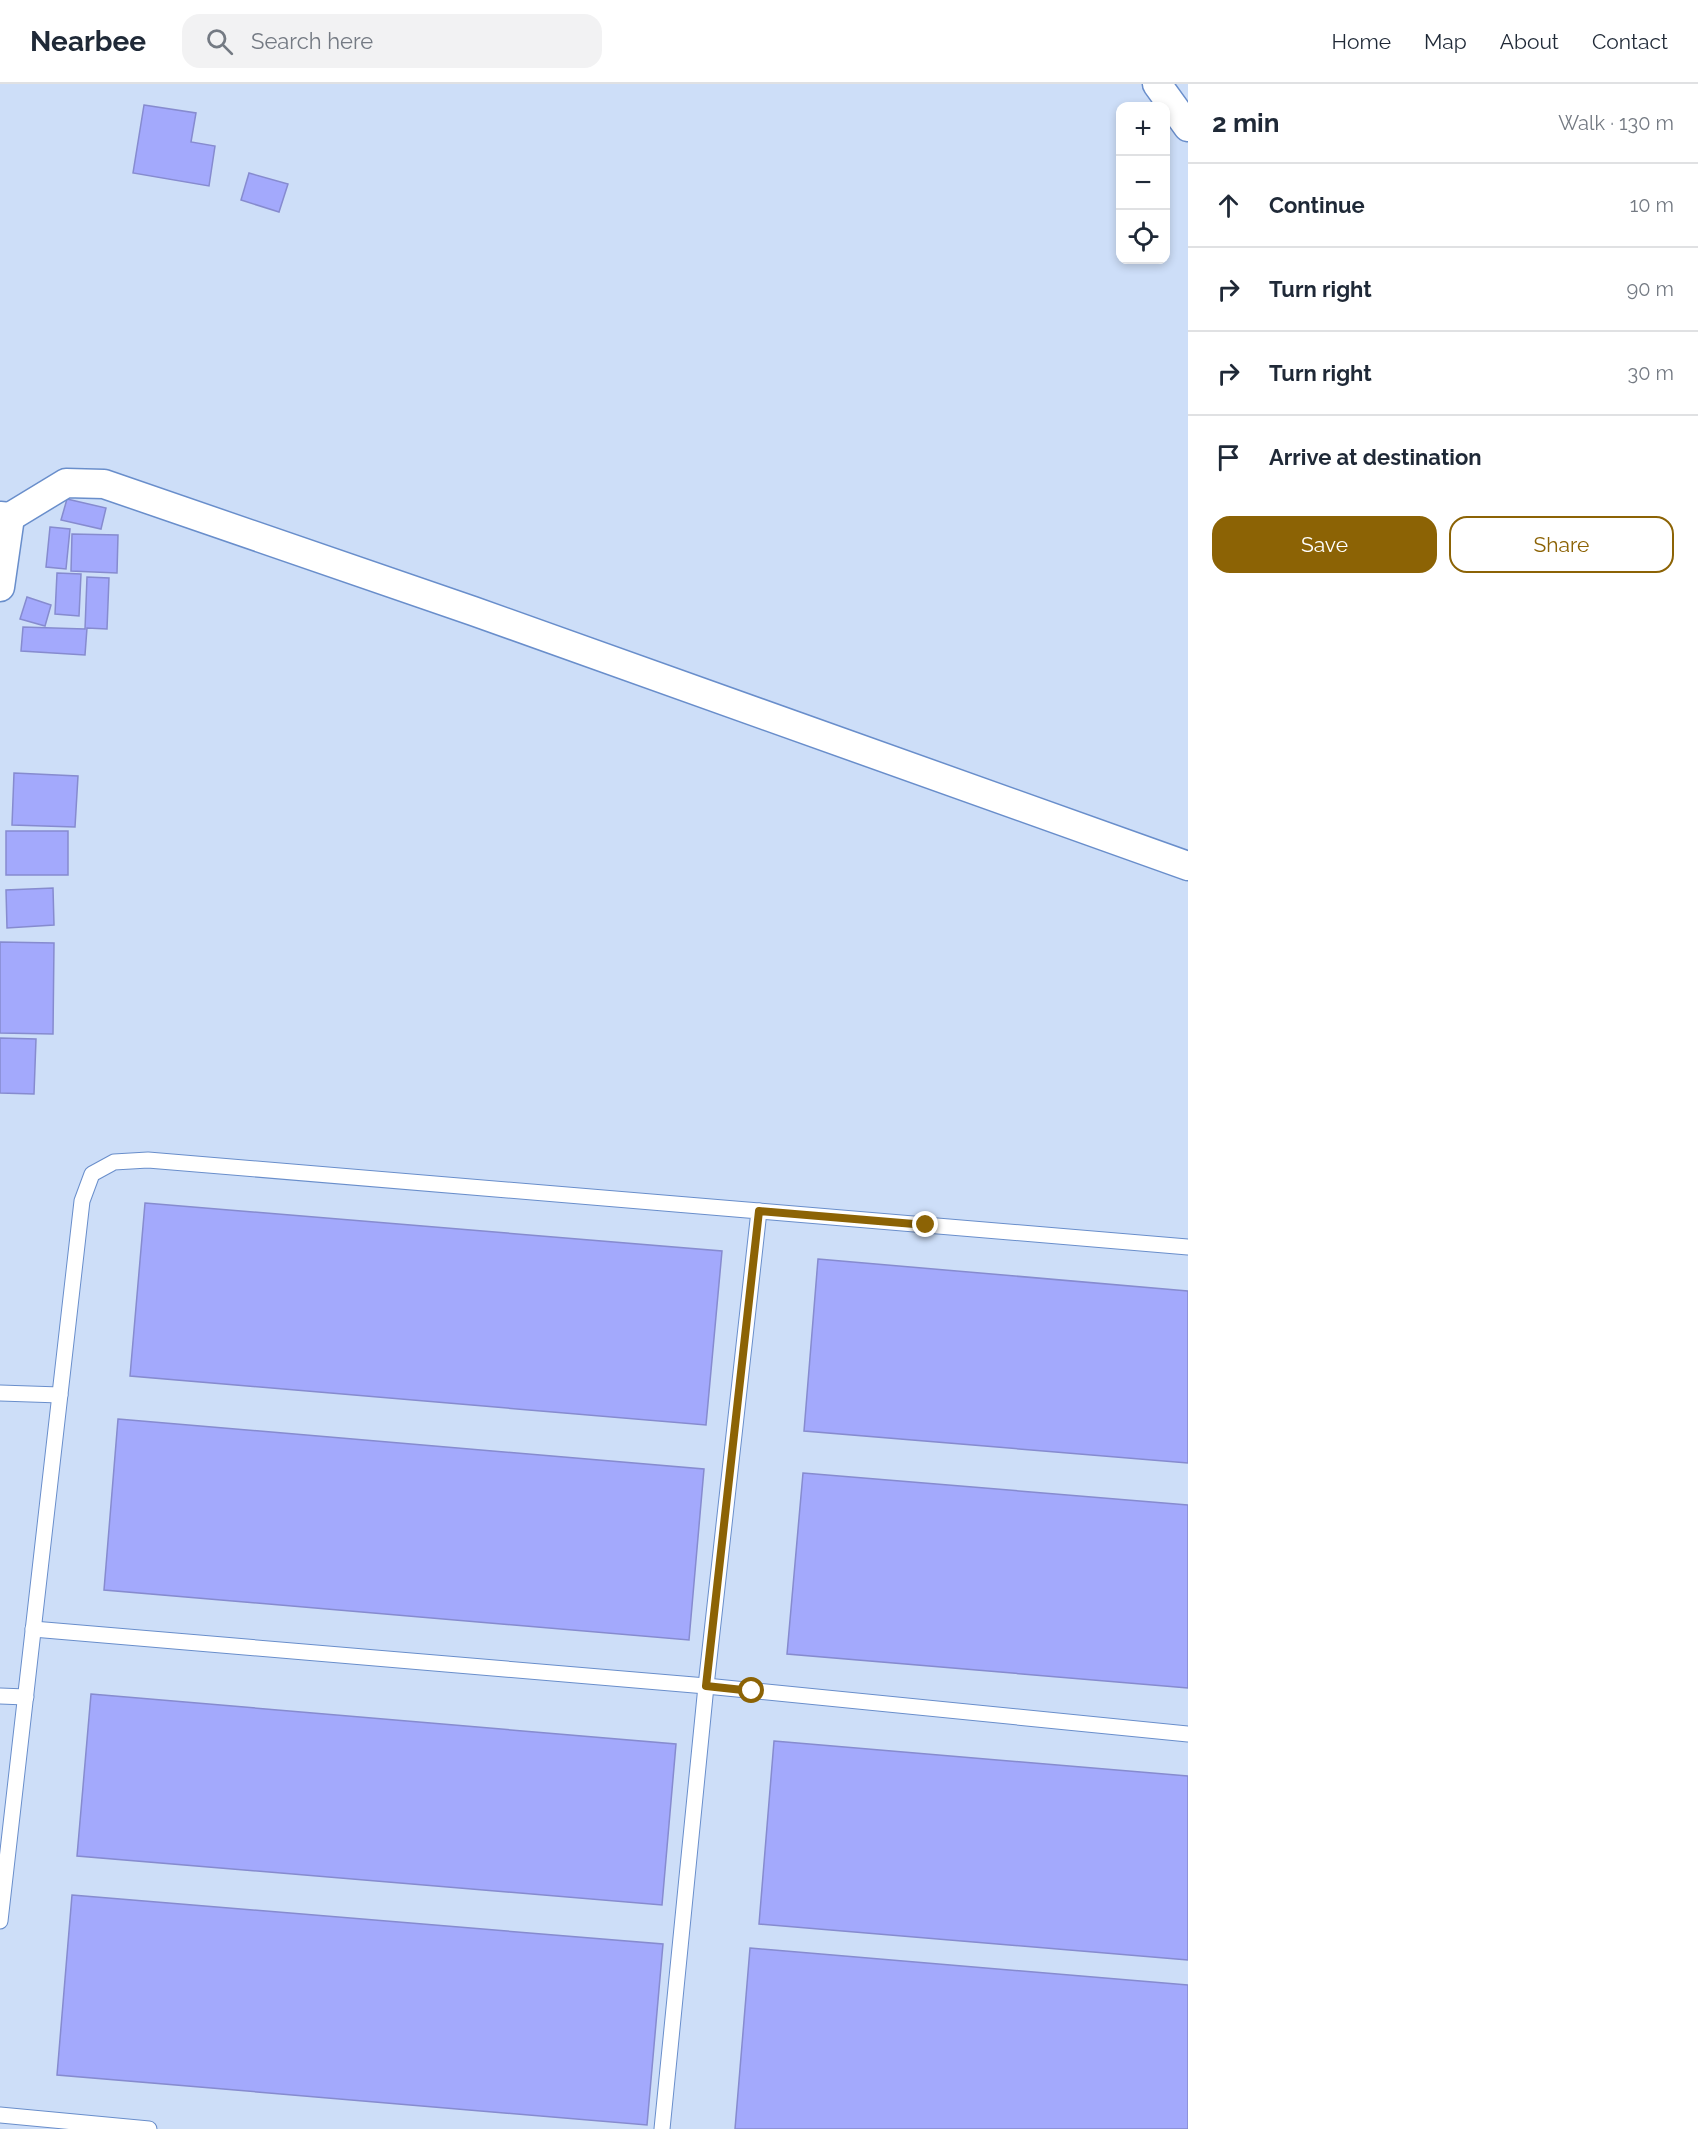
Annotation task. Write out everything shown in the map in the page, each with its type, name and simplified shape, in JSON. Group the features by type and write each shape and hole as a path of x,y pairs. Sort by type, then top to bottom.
{"street":[{"path":"1157,84 1188,127"},
{"path":"0,587 5,517 66,483 104,484 473,611 1188,866"}],"lane":[{"path":"0,1922 82,1201 92,1174 114,1162 148,1160 1188,1247"},
{"path":"662,2129 706,1686 759,1211"},
{"path":"0,1393 60,1395"},
{"path":"33,1629 706,1686 1188,1734"},
{"path":"0,1696 26,1697"},
{"path":"0,2115 149,2129"}],"building":[{"path":"144,105 196,113 191,142 215,146 209,186 133,173"},
{"path":"249,173 288,184 279,212 241,200"},
{"path":"67,499 106,508 101,529 61,520"},
{"path":"50,527 70,529 66,569 46,567"},
{"path":"72,534 118,535 117,573 71,571"},
{"path":"57,573 81,574 79,616 55,614"},
{"path":"87,577 109,578 107,629 87,628 85,655 21,651 23,627 85,629"},
{"path":"27,597 51,605 45,626 20,619"},
{"path":"14,773 78,776 75,827 12,825"},
{"path":"6,831 68,831 68,875 6,875"},
{"path":"53,888 54,925 7,928 6,890"},
{"path":"0,942 54,943 53,1034 0,1033"},
{"path":"0,1038 36,1039 34,1094 0,1093"},
{"path":"145,1203 722,1251 706,1425 130,1376"},
{"path":"818,1259 1188,1291 1188,1463 804,1431"},
{"path":"118,1419 704,1469 689,1640 104,1590"},
{"path":"803,1473 1188,1505 1188,1688 787,1654"},
{"path":"91,1694 676,1744 662,1905 77,1856"},
{"path":"774,1741 1188,1776 1188,1960 759,1924"},
{"path":"72,1895 663,1944 647,2125 57,2075"},
{"path":"750,1948 1188,1985 1188,2129 735,2129"}],"route":[{"path":"752,1691 706,1686 759,1211 926,1225"}]}
